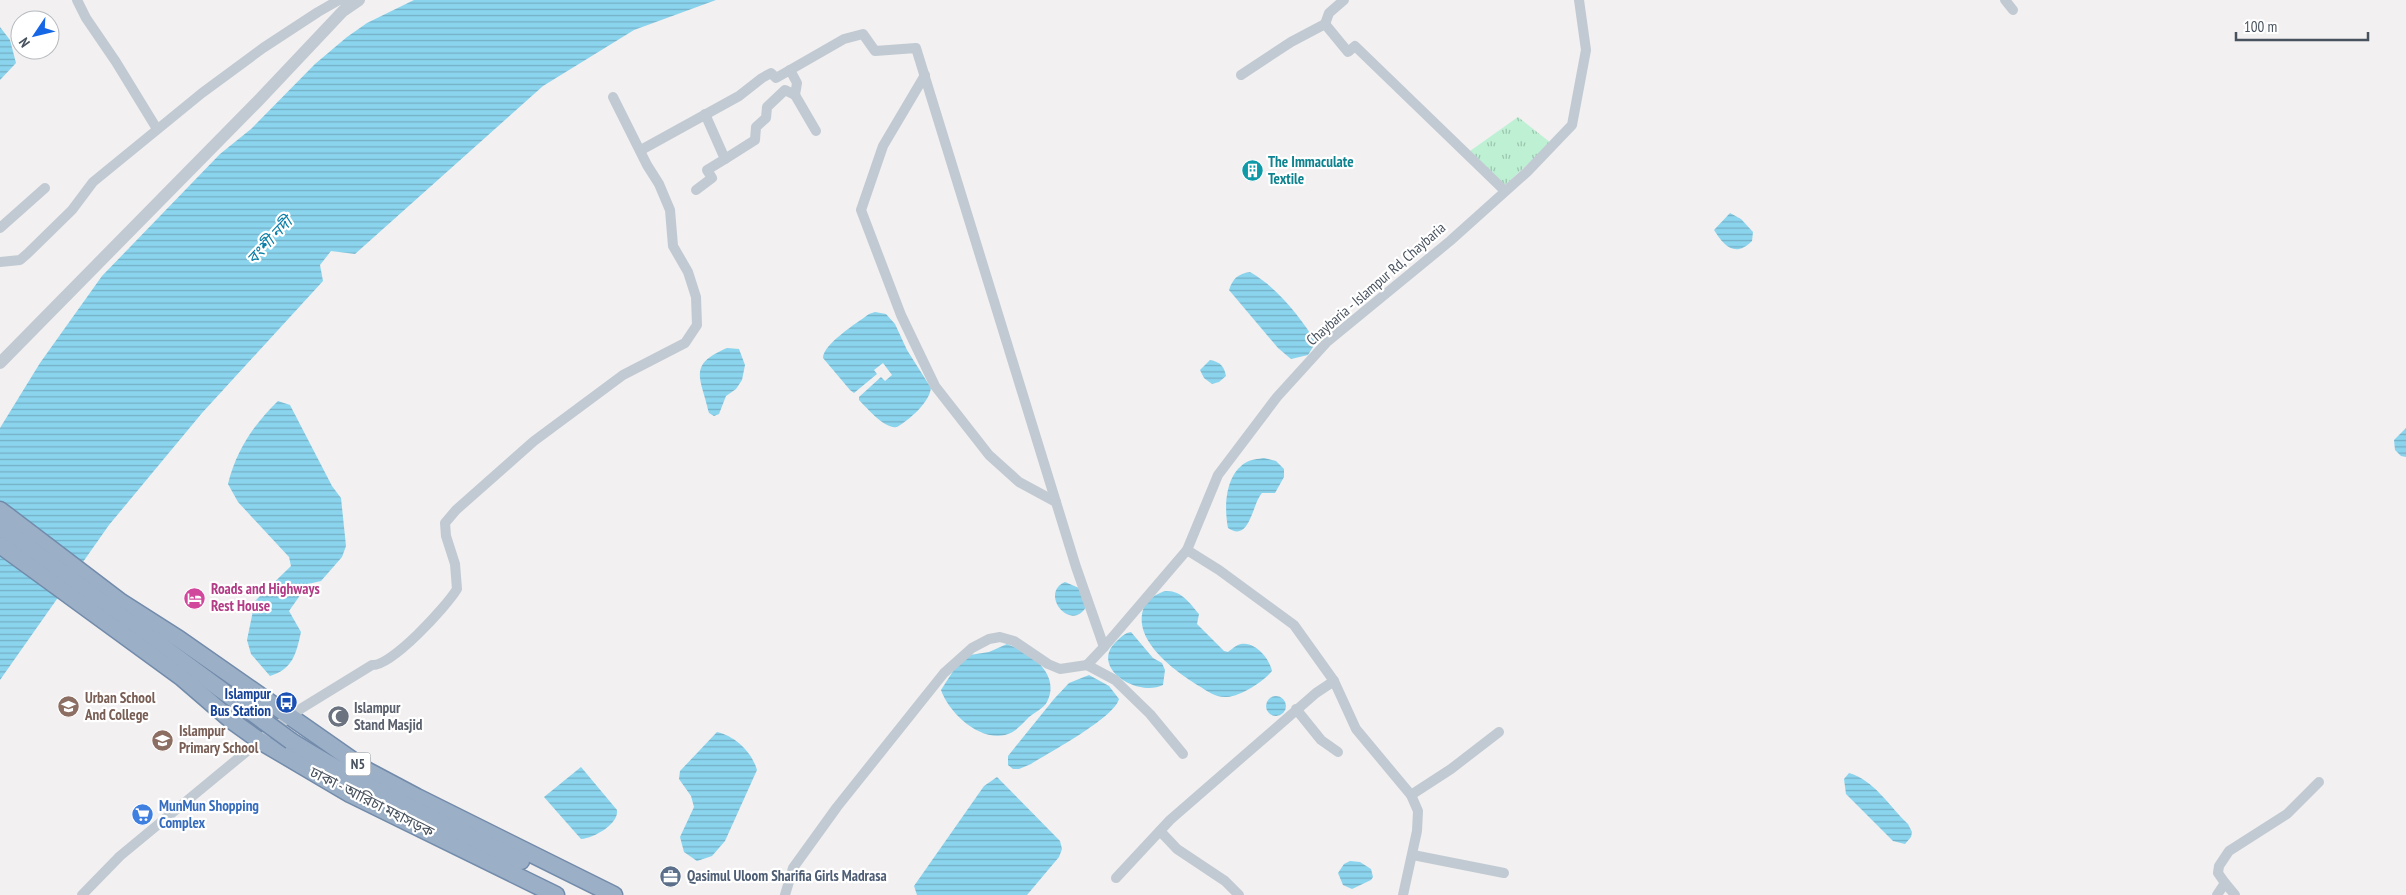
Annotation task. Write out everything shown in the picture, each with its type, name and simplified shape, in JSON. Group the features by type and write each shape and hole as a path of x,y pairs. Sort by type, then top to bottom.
{"highway":[{"path":"0,510 114,611"},
{"name":"N5","path":"0,527 291,741 332,767 588,895"},
{"name":"N5","path":"0,544 114,611 226,671 289,718 368,771 614,895"},
{"name":"ঢাকা - আরিচা মহাসড়ক","path":"114,611 182,678 232,721 260,741 350,794 556,895"}],"street":[{"path":"77,0 86,18 116,62 157,129"},
{"path":"0,262 20,260 72,210 93,182 157,129 263,48 339,0 357,1"},
{"path":"1241,75 1291,42 1325,24 1329,13 1344,0"},
{"name":"Chaybaria - Islampur Rd, Chaybaria","path":"1087,665 1187,550 1218,474 1277,397 1327,342 1450,241 1528,172 1572,125 1586,50 1578,0"},
{"path":"2005,0 2013,10"},
{"path":"0,363 357,1"},
{"path":"1325,24 1348,52 1356,46 1505,191"},
{"path":"641,150 738,96 762,78 772,73 776,78 844,39 863,34 875,51 916,48 1056,502 1104,647"},
{"path":"790,70 797,83 795,95"},
{"path":"925,75 883,146 861,210 901,316 935,386 989,455 1019,482 1056,502"},
{"path":"696,190 712,178 707,170 755,140 756,127 766,118 767,107 786,90 795,95 816,131"},
{"path":"82,895 120,856 289,718 372,665 378,666 388,660 450,601 457,589 455,564 446,536 445,523 456,510 534,441 623,375 685,343 697,325 696,297 688,272 673,246 670,210 660,184 647,165 613,97"},
{"path":"705,114 725,159"},
{"path":"0,228 44,188"},
{"path":"1187,550 1219,570 1294,625 1334,681 1356,729 1411,795 1418,810 1418,831 1403,895"},
{"path":"785,895 793,868 837,807 944,674 972,648 989,639 1000,637 1014,641 1048,664 1060,668 1087,665 1115,680 1136,698 1183,754"},
{"path":"1116,878 1160,831 1296,709 1334,681"},
{"path":"1296,709 1321,740 1338,752"},
{"path":"1411,795 1452,769 1499,732"},
{"path":"2235,895 2218,873 2218,866 2229,851 2287,814 2319,782"},
{"path":"1160,831 1177,849 1225,881 1239,895"},
{"path":"1413,856 1504,873"},
{"path":"2217,895 2225,883"}],"green space":[{"path":"1518,117 1551,143 1505,185 1470,151"}],"water":[{"name":"বংশী নদী","path":"414,0 716,0 634,30 543,86 355,254 331,251 320,265 323,281 202,413 109,525 0,680 0,428 40,363 102,276 220,154 251,129 315,64 347,37 367,23"},
{"path":"0,27 10,40 10,60 15,60 16,63 0,80"},
{"path":"1730,213 1741,219 1753,232 1752,241 1740,249 1730,248 1714,230"},
{"path":"1250,272 1279,294 1316,342 1308,355 1291,359 1278,348 1229,290 1236,277"},
{"path":"875,312 886,314 895,324 907,350 931,388 923,405 908,420 897,427 892,427 882,422 859,400 859,397 881,377 885,381 892,375 883,363 874,370 877,374 854,393 823,358 824,352 834,340 869,314"},
{"path":"727,348 739,349 745,365 742,380 736,389 726,396 719,414 714,416 709,413 700,373 706,360"},
{"path":"1210,360 1221,365 1226,376 1219,382 1212,384 1204,378 1200,370"},
{"path":"278,401 290,405 332,486 341,498 346,546 342,557 321,581 308,584 289,611 301,632 295,654 289,665 270,676 251,654 247,640 255,601 291,566 289,557 238,502 228,484 236,460 247,439 261,419"},
{"path":"2406,428 2406,457 2401,456 2395,450 2394,440"},
{"path":"1264,458 1276,461 1284,469 1284,477 1275,493 1262,493 1246,526 1241,530 1235,531 1228,528 1226,502 1233,476 1245,463"},
{"path":"1065,582 1079,588 1086,607 1079,614 1072,616 1065,613 1056,602 1055,594 1058,587"},
{"path":"1165,591 1176,592 1188,601 1199,614 1197,624 1224,651 1228,652 1241,644 1251,645 1265,656 1272,671 1251,688 1227,697 1212,694 1178,672 1149,643 1142,619 1144,607 1148,602 1155,595"},
{"path":"1131,632 1153,658 1162,663 1165,670 1163,685 1152,688 1141,687 1119,677 1112,669 1108,660 1110,650 1122,636"},
{"path":"1007,644 1025,653 1041,666 1050,682 1050,692 1046,704 1016,730 1009,734 995,736 985,734 966,723 951,708 941,690 957,665 970,655 989,652"},
{"path":"1089,675 1109,686 1119,699 1115,707 1094,725 1031,764 1019,769 1013,769 1008,765 1008,756 1054,699 1069,683"},
{"path":"1276,696 1283,699 1286,706 1283,713 1276,716 1269,713 1266,706 1269,699"},
{"path":"717,732 730,737 742,746 755,763 757,770 725,841 712,856 697,861 684,852 680,837 694,807 691,796 679,779 680,771"},
{"path":"581,767 617,810 617,815 610,825 599,833 581,839 544,797"},
{"path":"1849,773 1858,776 1874,787 1908,824 1912,832 1911,837 1905,844 1893,841 1846,794 1844,779"},
{"path":"997,777 1060,841 1062,849 1059,857 1027,895 917,895 914,886 984,786"},
{"path":"1350,861 1360,862 1371,869 1373,877 1371,880 1352,889 1343,885 1338,873 1344,864"}],"place":[{"name":"The Immaculate Textile","path":"1252,171"},
{"name":"Roads and Highways Rest House","path":"195,598"},
{"name":"Islampur Bus Station","path":"287,703"},
{"name":"Urban School And College","path":"69,707"},
{"name":"Islampur Stand Masjid","path":"338,717"},
{"name":"Islampur Primary School","path":"163,740"},
{"name":"MunMun Shopping Complex","path":"143,815"},
{"name":"Qasimul Uloom Sharifia Girls Madrasa","path":"671,876"}]}
